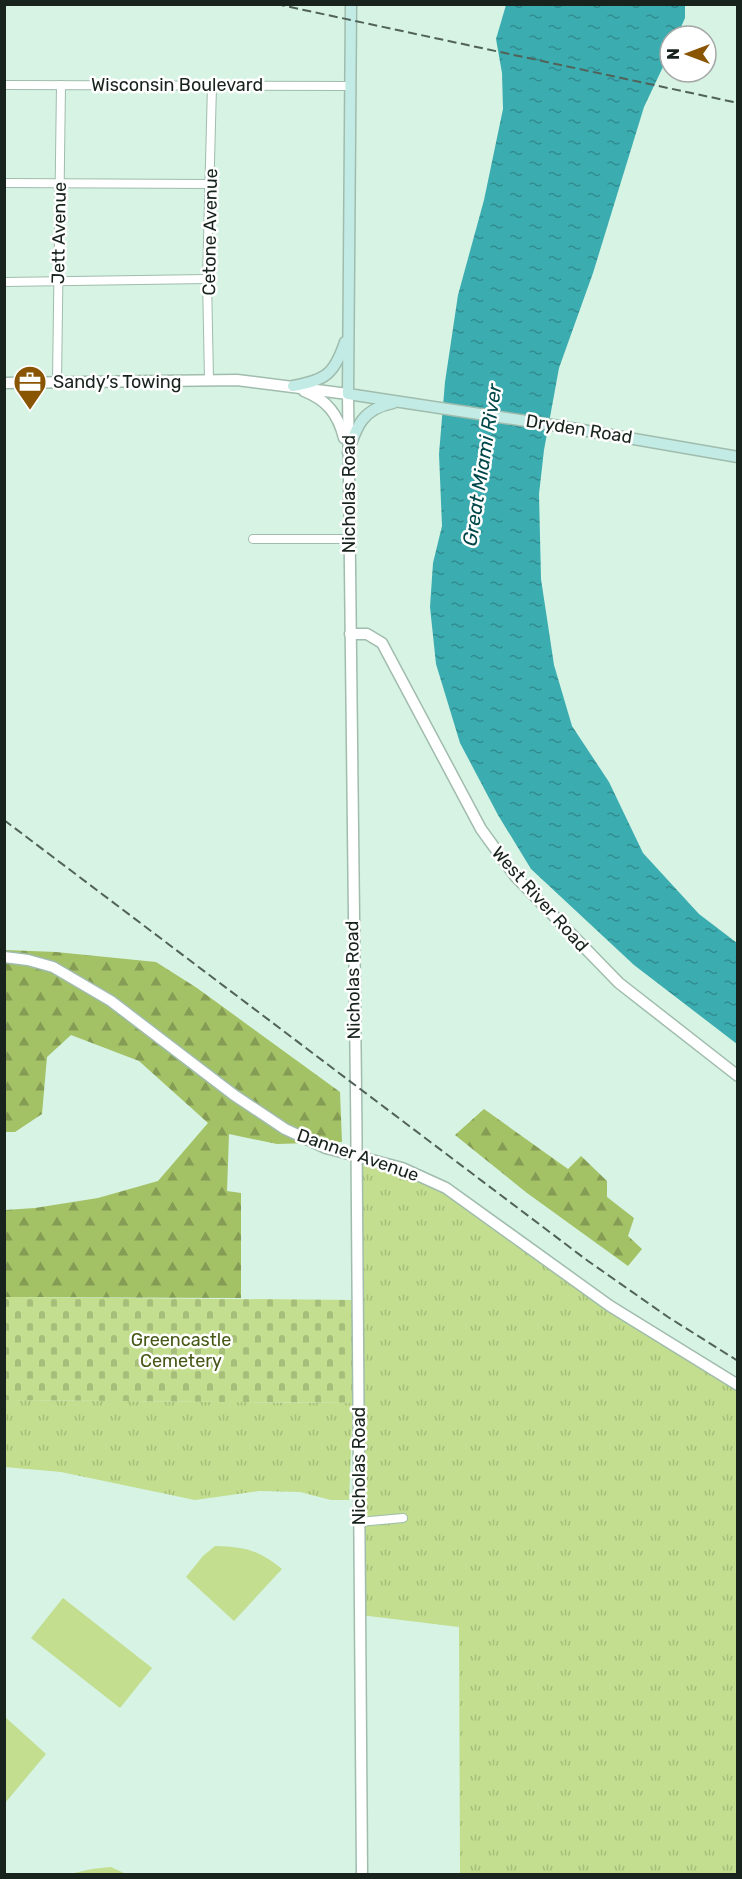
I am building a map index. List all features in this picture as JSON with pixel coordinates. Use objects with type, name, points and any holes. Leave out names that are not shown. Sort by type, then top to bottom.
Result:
[{"type":"main road","name":"Nicholas Road","points":[[348,394],[351,4]]},
{"type":"main road","points":[[293,386],[326,376],[340,356],[348,330]]},
{"type":"main road","name":"Dryden Road","points":[[348,394],[376,403],[400,401],[588,430],[738,457]]},
{"type":"main road","points":[[348,452],[362,421],[376,403]]},
{"type":"street","name":"Wisconsin Boulevard","points":[[4,85],[349,86]]},
{"type":"street","name":"Jett Avenue","points":[[57,382],[61,85]]},
{"type":"street","name":"Cetone Avenue","points":[[209,380],[207,279],[212,85]]},
{"type":"street","points":[[4,183],[211,184]]},
{"type":"street","points":[[4,282],[207,279]]},
{"type":"street","points":[[4,383],[249,380],[348,394]]},
{"type":"street","points":[[293,386],[310,393],[332,407],[343,430],[348,452]]},
{"type":"street","name":"Nicholas Road","points":[[348,394],[362,1875]]},
{"type":"street","points":[[253,540],[349,539]]},
{"type":"street","name":"West River Road","points":[[350,634],[367,634],[382,643],[482,828],[515,876],[619,983],[738,1076]]},
{"type":"street","name":"Danner Avenue","points":[[4,957],[36,962],[62,971],[134,1017],[264,1116],[304,1139],[357,1157],[402,1168],[446,1188],[610,1306],[738,1384]]},
{"type":"street","points":[[359,1522],[403,1518]]},
{"type":"green space","points":[[5,950],[56,952],[156,962],[197,988],[340,1092],[342,1142],[277,1144],[229,1134],[227,1191],[241,1193],[241,1298],[5,1297],[5,1210],[35,1208],[98,1198],[158,1181],[208,1123],[139,1061],[71,1035],[47,1057],[42,1114],[15,1132],[5,1132]]},
{"type":"green space","points":[[484,1109],[568,1169],[581,1156],[607,1181],[607,1197],[634,1218],[628,1236],[642,1249],[628,1266],[527,1193],[455,1135]]},
{"type":"green space","points":[[357,1157],[419,1175],[570,1279],[737,1385],[737,1874],[460,1874],[459,1627],[360,1615]]},
{"type":"green space","name":"Greencastle Cemetery","points":[[5,1297],[358,1300],[358,1403],[5,1400]]},
{"type":"green space","points":[[5,1400],[353,1403],[349,1500],[331,1500],[300,1492],[259,1491],[195,1500],[61,1472],[5,1467]]},
{"type":"green space","points":[[215,1546],[251,1551],[282,1569],[234,1621],[186,1577],[203,1556]]},
{"type":"green space","points":[[63,1598],[152,1668],[120,1708],[31,1638]]},
{"type":"green space","points":[[4,1716],[46,1754],[5,1803],[4,1803]]},
{"type":"green space","points":[[111,1867],[126,1874],[70,1874],[92,1869]]},
{"type":"water","name":"Great Miami River","points":[[506,5],[685,5],[685,18],[682,24],[658,24],[658,77],[644,107],[593,273],[559,368],[544,450],[539,494],[541,579],[554,665],[572,726],[609,782],[643,853],[699,914],[737,943],[737,1044],[634,965],[531,869],[498,815],[460,743],[436,664],[430,607],[433,563],[442,526],[439,454],[445,382],[458,295],[484,200],[503,109],[502,73],[496,39]]},
{"type":"railway","points":[[276,4],[738,103]]},
{"type":"railway","points":[[4,820],[588,1261],[668,1317],[738,1361]]},
{"type":"place","name":"Sandy’s Towing","points":[[30,411]]}]
